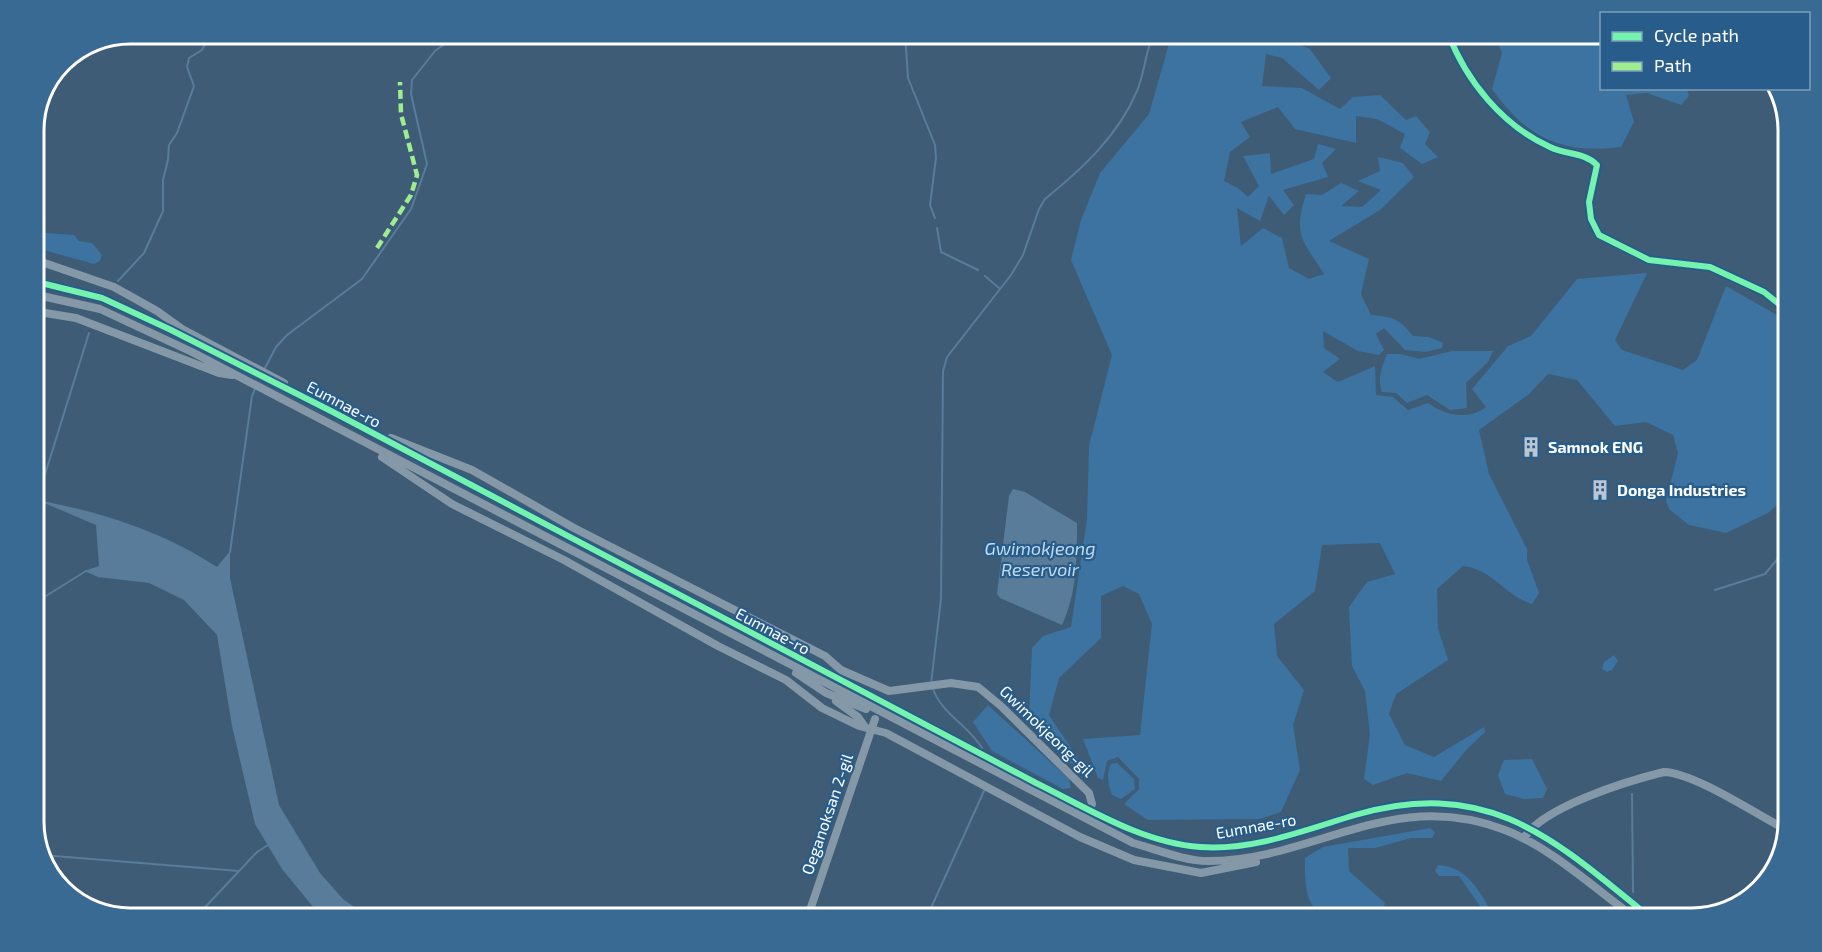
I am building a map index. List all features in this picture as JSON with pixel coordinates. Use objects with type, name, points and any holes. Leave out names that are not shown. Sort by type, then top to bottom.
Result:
[{"type":"street","points":[[1453,43],[1471,81],[1507,118],[1534,140],[1555,150],[1589,158],[1597,165],[1589,202],[1591,219],[1599,235],[1649,260],[1710,267],[1764,292],[1778,303]]},
{"type":"street","points":[[44,263],[114,287],[157,311],[182,329],[263,369],[319,405]]},
{"type":"street","name":"Eumnae-ro","points":[[44,283],[76,290],[123,308],[319,405],[1087,814],[1133,843],[1205,861],[1253,857],[1388,820],[1439,814],[1474,820],[1524,838],[1621,908]]},
{"type":"street","name":"Eumnae-ro","points":[[44,296],[100,309],[237,376],[790,665],[873,722],[1087,814],[1179,844],[1218,848],[1283,837],[1375,810],[1410,804],[1433,803],[1482,810],[1531,827],[1573,855],[1638,908]]},
{"type":"street","points":[[44,313],[76,318],[219,373],[237,376]]},
{"type":"street","name":"Gwimokjeong-gil","points":[[319,405],[351,417],[399,442],[472,470],[573,528],[825,656],[841,670],[888,694],[951,683],[978,687],[1089,793],[1092,800],[1087,814]]},
{"type":"street","points":[[348,434],[354,443],[452,504],[555,555],[718,646],[786,680],[822,708],[873,722]]},
{"type":"street","points":[[790,665],[798,675],[858,717],[873,722]]},
{"type":"street","points":[[826,693],[858,707],[886,733],[1080,837],[1134,860],[1201,873],[1256,862],[1299,844]]},
{"type":"street","name":"Oeganoksan 2-gil","points":[[811,908],[873,722]]},
{"type":"street","points":[[1524,838],[1531,827],[1558,809],[1664,772],[1673,772],[1701,784],[1778,825]]},
{"type":"shaded area","points":[[1169,43],[1295,43],[1310,49],[1331,78],[1319,90],[1282,58],[1266,54],[1262,86],[1302,88],[1340,109],[1353,97],[1380,95],[1406,120],[1416,116],[1430,132],[1425,144],[1438,157],[1422,164],[1400,148],[1405,134],[1377,119],[1356,116],[1356,143],[1295,129],[1278,107],[1241,122],[1250,137],[1230,152],[1224,181],[1238,188],[1248,197],[1259,186],[1243,156],[1270,153],[1271,174],[1314,159],[1318,144],[1336,149],[1322,163],[1328,177],[1283,190],[1294,205],[1284,215],[1269,196],[1260,221],[1237,208],[1241,246],[1263,228],[1282,238],[1289,268],[1309,279],[1324,274],[1302,237],[1300,219],[1306,194],[1322,195],[1341,183],[1359,191],[1341,206],[1362,207],[1381,190],[1358,181],[1380,171],[1378,157],[1403,163],[1414,177],[1380,210],[1329,241],[1369,259],[1361,294],[1371,315],[1395,320],[1404,325],[1413,336],[1429,337],[1443,343],[1442,348],[1426,352],[1405,350],[1384,328],[1376,334],[1384,350],[1379,355],[1358,351],[1323,331],[1324,348],[1340,359],[1323,372],[1338,382],[1375,366],[1376,395],[1393,397],[1408,410],[1428,403],[1442,411],[1464,415],[1486,407],[1472,389],[1508,346],[1531,336],[1577,279],[1647,273],[1615,340],[1622,350],[1683,370],[1697,360],[1726,286],[1778,316],[1778,504],[1768,513],[1726,533],[1689,525],[1669,509],[1666,501],[1678,453],[1673,435],[1646,422],[1615,426],[1577,380],[1548,374],[1529,394],[1479,430],[1489,474],[1527,549],[1527,560],[1539,593],[1532,604],[1513,595],[1482,572],[1463,566],[1437,589],[1438,628],[1448,660],[1396,694],[1389,714],[1405,745],[1434,757],[1484,727],[1485,732],[1467,749],[1441,781],[1407,773],[1373,785],[1364,779],[1370,734],[1365,691],[1352,666],[1349,607],[1367,582],[1395,574],[1380,543],[1322,545],[1315,591],[1274,624],[1277,656],[1304,690],[1293,725],[1300,770],[1281,812],[1260,819],[1148,820],[1124,804],[1139,789],[1139,779],[1118,757],[1107,761],[1103,780],[1098,778],[1083,739],[1140,735],[1152,624],[1139,594],[1123,586],[1101,596],[1101,638],[1059,678],[1049,715],[1087,772],[1069,762],[1029,716],[1032,648],[1043,636],[1071,627],[1087,519],[1089,446],[1112,355],[1071,260],[1081,220],[1100,173],[1149,114]]},
{"type":"shaded area","points":[[1498,43],[1600,43],[1600,90],[1687,90],[1689,96],[1681,105],[1647,93],[1626,95],[1634,122],[1621,147],[1600,149],[1563,145],[1532,131],[1505,106],[1492,89],[1502,53]]},
{"type":"shaded area","points":[[44,233],[74,235],[79,241],[92,243],[102,255],[100,261],[94,264],[44,250]]},
{"type":"shaded area","points":[[1452,351],[1493,351],[1488,362],[1466,383],[1467,408],[1450,410],[1427,395],[1407,403],[1396,393],[1382,392],[1380,378],[1387,354],[1401,354],[1419,359]]},
{"type":"shaded area","points":[[1614,655],[1618,661],[1612,670],[1607,672],[1602,669],[1604,662]]},
{"type":"shaded area","points":[[988,705],[1069,779],[1071,788],[1063,789],[992,751],[973,722]]},
{"type":"shaded area","points":[[1532,759],[1547,789],[1543,798],[1524,799],[1505,794],[1498,775],[1504,760]]},
{"type":"shaded area","points":[[1117,763],[1134,779],[1135,789],[1121,799],[1112,795],[1108,780],[1111,764]]},
{"type":"shaded area","points":[[1430,828],[1435,832],[1432,838],[1411,838],[1375,848],[1348,848],[1349,871],[1385,903],[1383,908],[1315,908],[1313,906],[1305,880],[1305,858],[1323,847]]},
{"type":"shaded area","points":[[1438,865],[1449,867],[1466,876],[1489,908],[1481,908],[1459,876],[1439,876],[1435,871]]},
{"type":"water","name":"Gwimokjeong Reservoir","points":[[1013,489],[1025,492],[1077,523],[1073,588],[1062,625],[1000,598],[997,594],[1009,496]]},
{"type":"water","points":[[44,501],[84,510],[130,524],[175,543],[217,567],[230,551],[230,578],[279,805],[320,873],[343,899],[356,908],[314,908],[282,869],[255,824],[232,726],[217,635],[184,600],[149,583],[98,577],[84,571],[99,566],[96,525]]},
{"type":"waterway","points":[[118,281],[144,253],[163,211],[163,180],[169,145],[177,133],[194,86],[187,67],[189,58],[202,50],[205,43]]},
{"type":"waterway","points":[[264,370],[276,347],[287,335],[362,279],[411,209],[427,164],[411,94],[412,80],[435,51],[446,43]]},
{"type":"waterway","points":[[906,43],[908,78],[935,145],[936,158],[930,205],[935,218]]},
{"type":"waterway","points":[[931,684],[941,599],[943,371],[947,357],[1011,275],[1023,255],[1039,209],[1045,199],[1098,151],[1120,123],[1137,91],[1150,43]]},
{"type":"waterway","points":[[937,228],[941,252],[978,270]]},
{"type":"waterway","points":[[985,276],[999,288]]},
{"type":"waterway","points":[[44,478],[89,333]]},
{"type":"waterway","points":[[230,552],[252,396],[255,389]]},
{"type":"waterway","points":[[1715,590],[1765,574],[1778,558]]},
{"type":"waterway","points":[[44,597],[86,571]]},
{"type":"waterway","points":[[933,689],[943,706],[982,748]]},
{"type":"waterway","points":[[931,908],[984,791]]},
{"type":"waterway","points":[[1632,794],[1633,892]]},
{"type":"waterway","points":[[204,908],[257,852],[268,845]]},
{"type":"waterway","points":[[50,856],[239,871]]},
{"type":"marked path","points":[[377,248],[411,195],[417,175],[401,114],[400,82]]},
{"type":"cycle path","points":[[1452,43],[1476,85],[1488,100],[1517,127],[1556,150],[1581,156],[1597,165],[1589,202],[1591,219],[1599,235],[1649,260],[1710,267],[1764,292],[1778,303]]},
{"type":"cycle path","points":[[44,284],[102,298],[169,329],[331,411],[1036,783],[1136,832],[1178,844],[1200,847],[1240,846],[1298,833],[1355,815],[1403,805],[1445,804],[1483,810],[1518,823],[1551,841],[1584,864],[1638,908]]},
{"type":"place","name":"Samnok ENG","points":[[1531,447]]},
{"type":"place","name":"Donga Industries","points":[[1600,490]]}]
